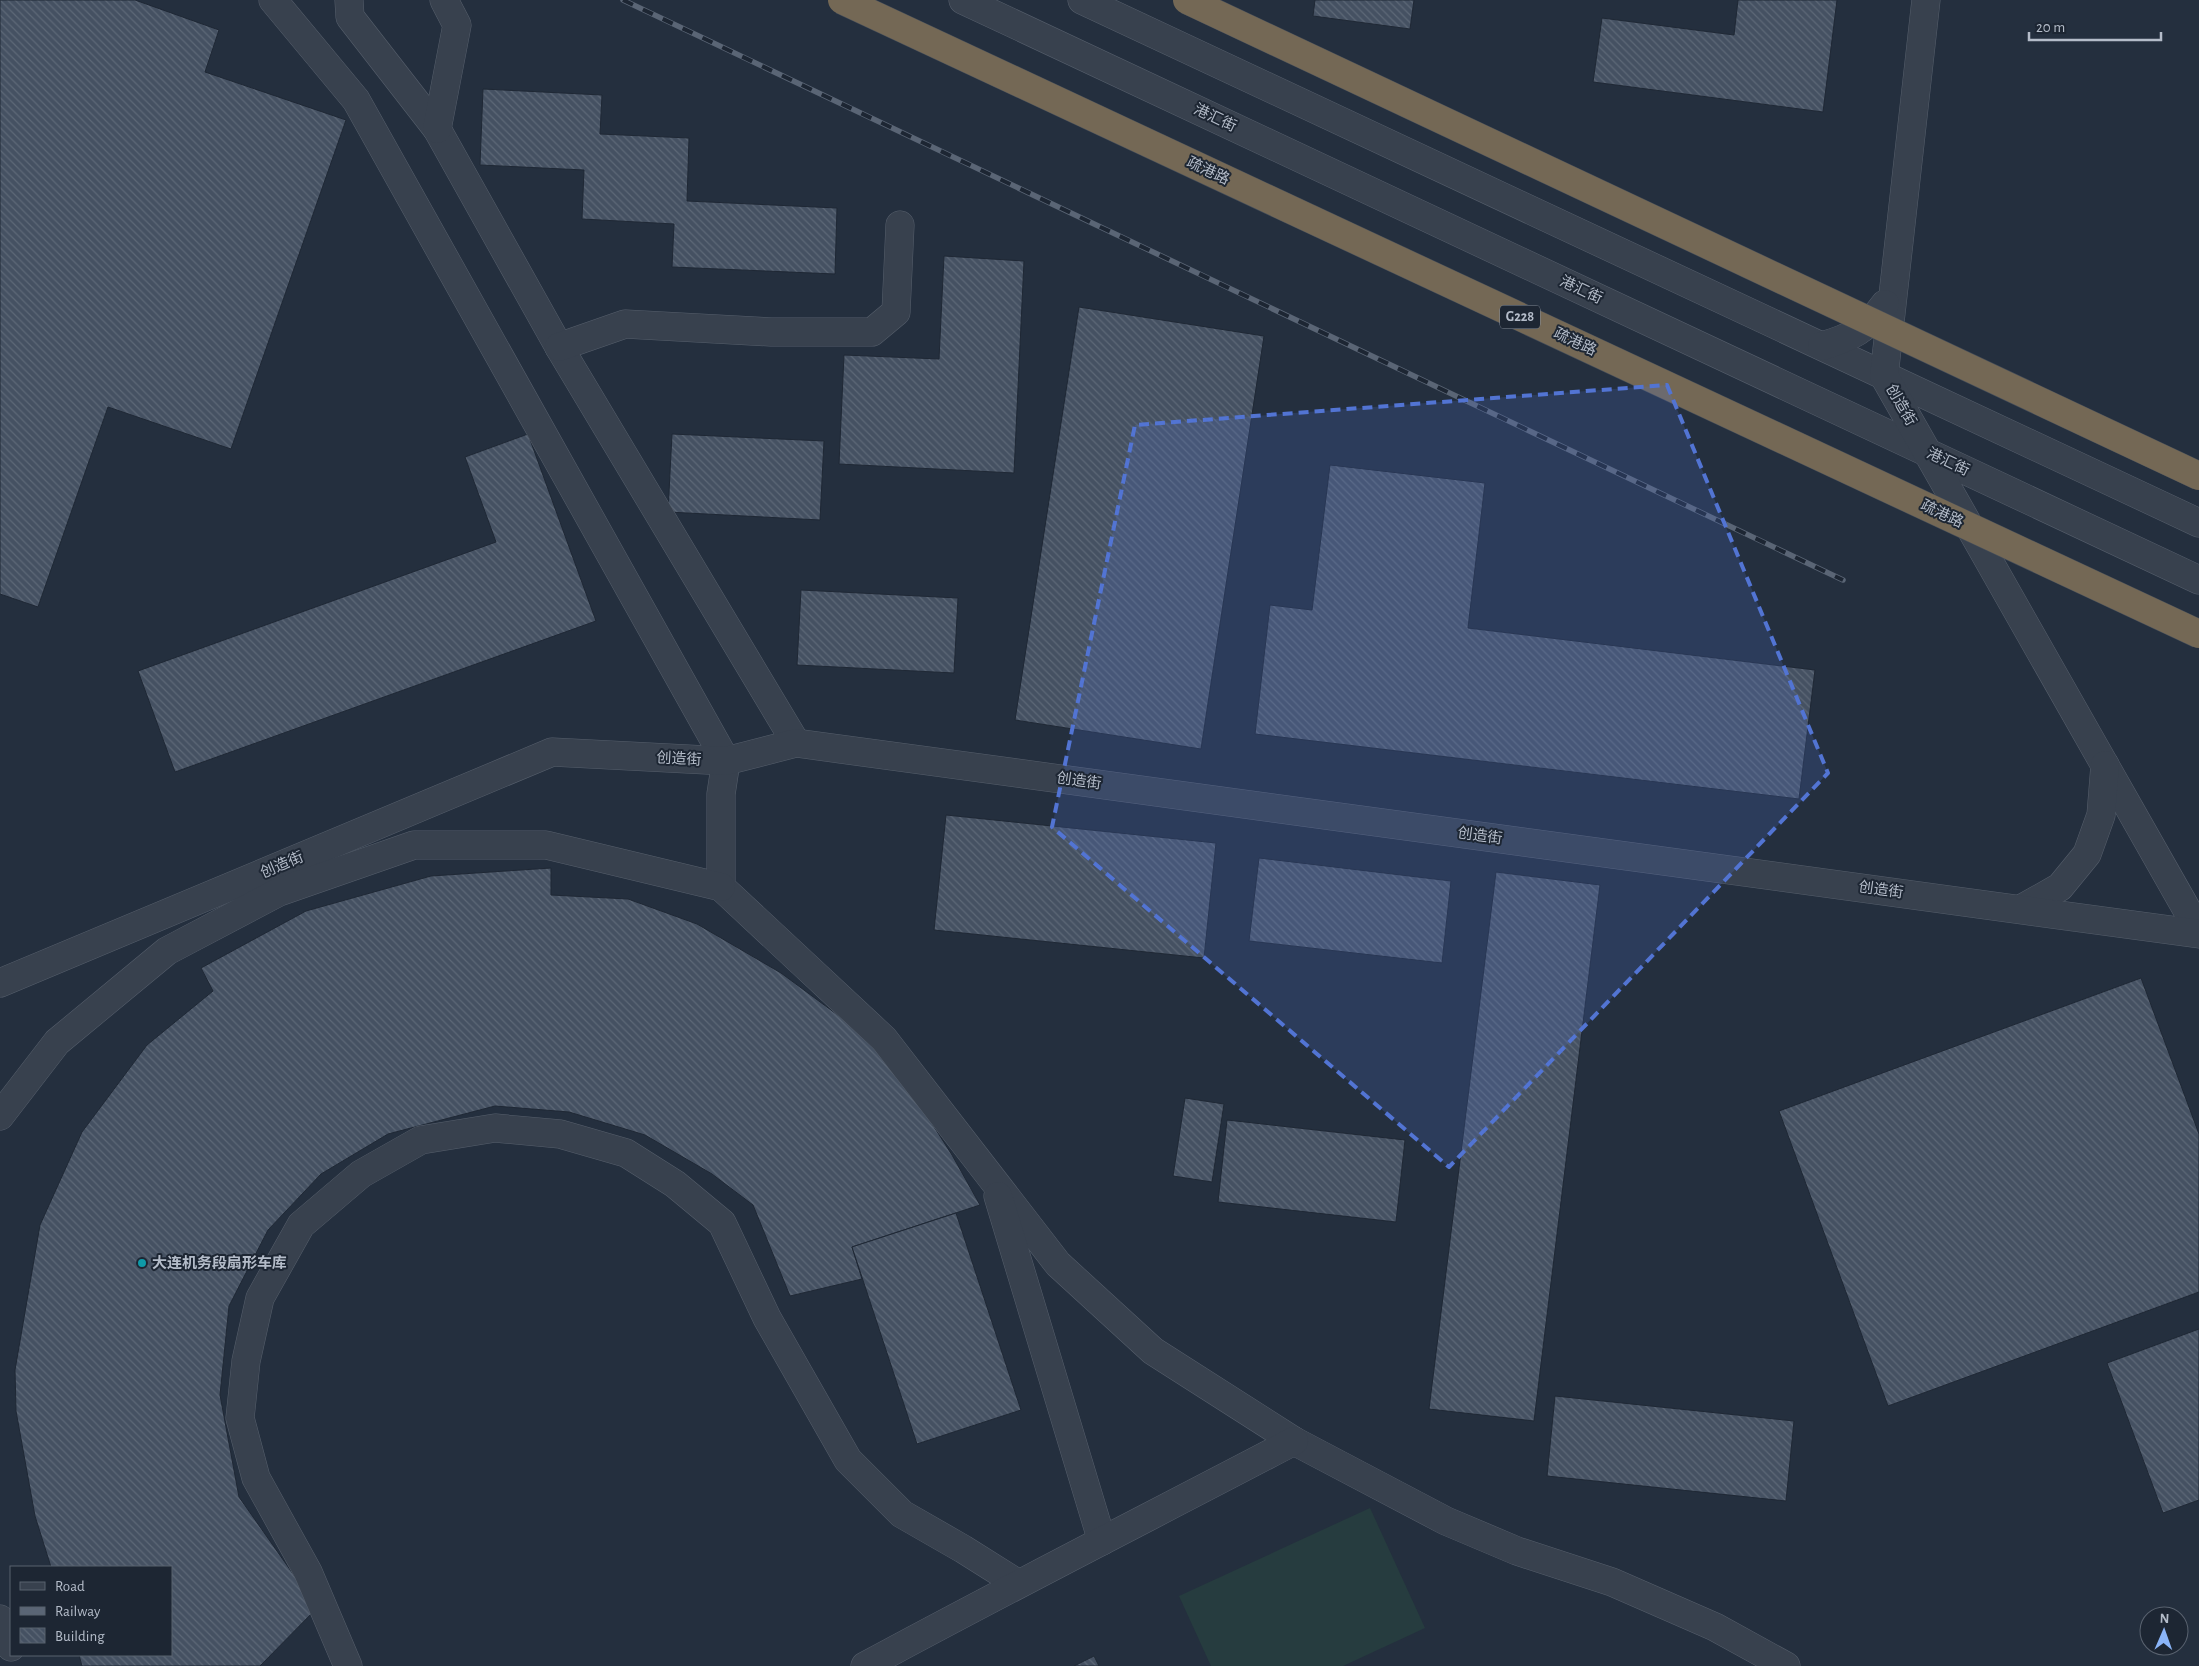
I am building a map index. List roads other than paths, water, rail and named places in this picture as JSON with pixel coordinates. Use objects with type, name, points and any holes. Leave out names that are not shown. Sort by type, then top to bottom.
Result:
[{"type":"highway","name":"疏港路","points":[[842,0],[2199,634]]},
{"type":"highway","points":[[1187,0],[2199,476]]},
{"type":"street","points":[[273,0],[356,100],[726,761],[721,794],[721,887]]},
{"type":"street","points":[[349,0],[350,16],[437,129],[559,347],[796,743]]},
{"type":"street","points":[[437,129],[457,25],[444,0]]},
{"type":"street","name":"港汇街","points":[[963,0],[2199,580]]},
{"type":"street","points":[[1082,0],[2199,523]]},
{"type":"street","points":[[1884,376],[1926,0]]},
{"type":"street","points":[[559,347],[625,324],[771,332],[872,332],[896,312],[900,225]]},
{"type":"street","points":[[1822,346],[1851,337],[1876,316],[1894,290]]},
{"type":"street","name":"创造街","points":[[1884,376],[2199,932]]},
{"type":"street","name":"创造街","points":[[0,983],[552,752],[726,761],[796,743],[2199,932]]},
{"type":"street","points":[[2021,909],[2060,887],[2087,854],[2101,815],[2105,765]]},
{"type":"street","points":[[0,1116],[56,1042],[167,951],[279,892],[414,845],[546,845],[721,887],[884,1039],[1058,1264],[1153,1351],[1294,1440],[1446,1521],[1517,1551],[1612,1582],[1715,1627],[1786,1666]]},
{"type":"street","points":[[348,1666],[308,1572],[256,1478],[240,1418],[246,1361],[260,1298],[301,1225],[361,1174],[421,1140],[495,1128],[560,1134],[626,1154],[675,1184],[722,1223],[767,1318],[848,1460],[902,1514],[1017,1583]]},
{"type":"street","points":[[993,1180],[1102,1542]]},
{"type":"street","points":[[865,1666],[1017,1583],[1102,1542],[1294,1440]]},
{"type":"street","points":[[0,1619],[10,1644]]},
{"type":"railway","points":[[623,0],[1843,580]]},
{"type":"place","name":"大连机务段扇形车库","points":[[142,1263]]}]
